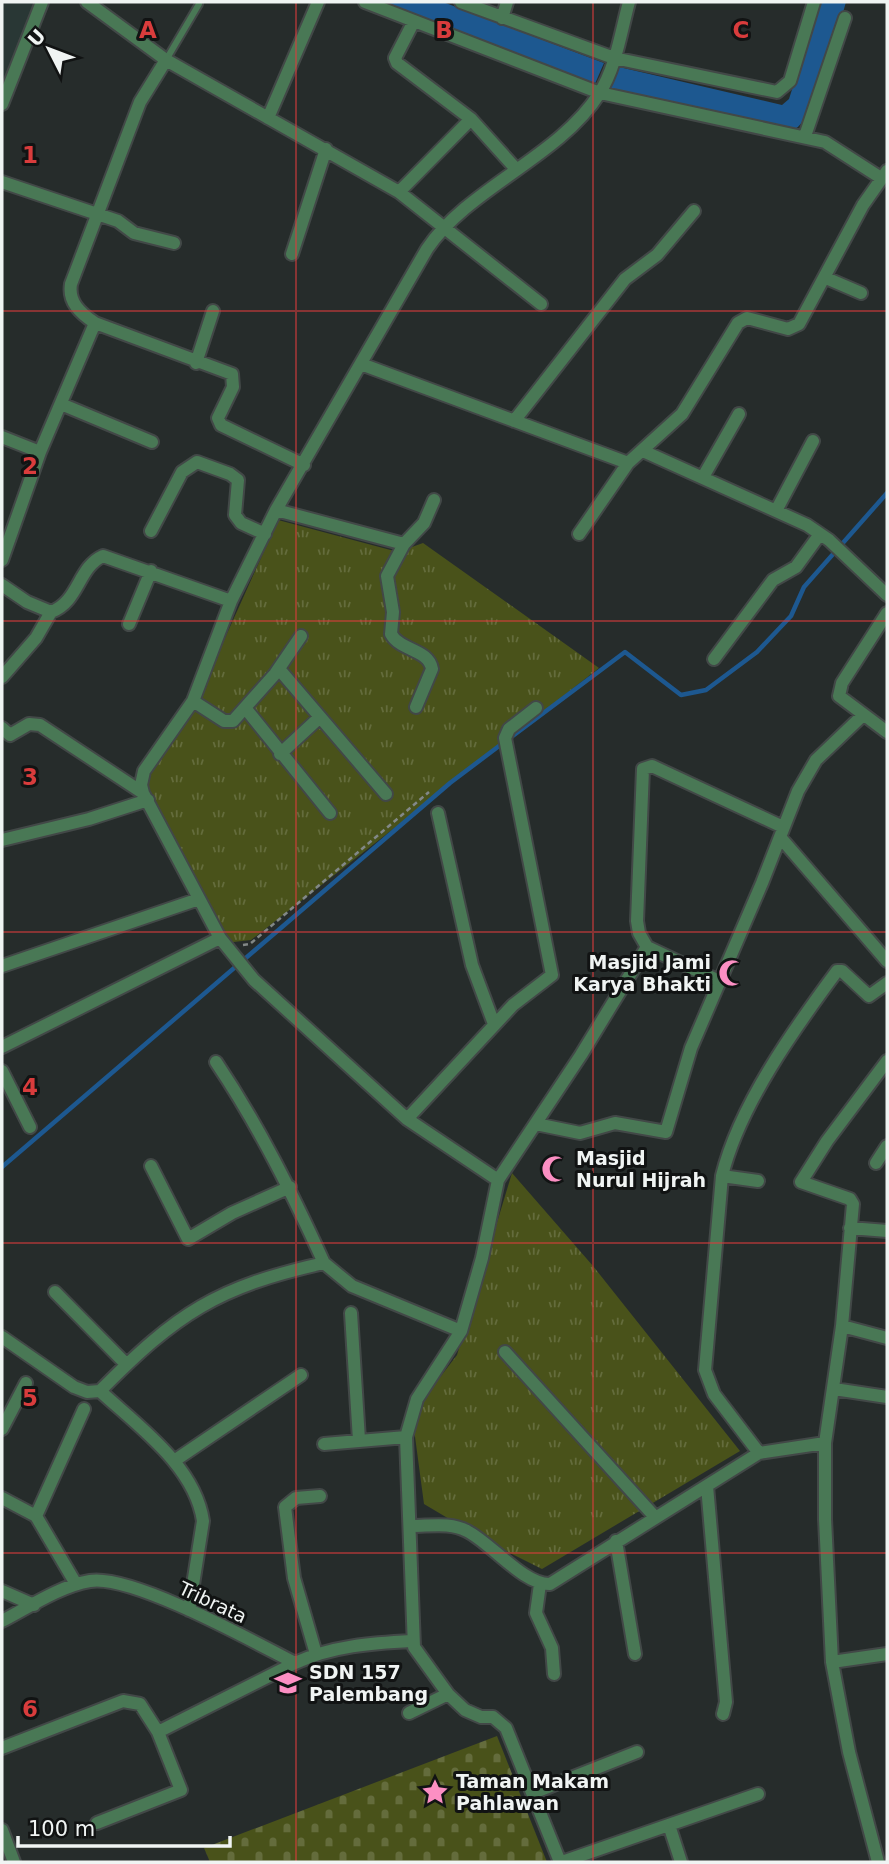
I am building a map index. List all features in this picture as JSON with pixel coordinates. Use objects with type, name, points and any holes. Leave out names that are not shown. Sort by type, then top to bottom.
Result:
[{"type":"street","points":[[2,104],[42,2]]},
{"type":"street","points":[[87,2],[166,60],[399,192],[541,304]]},
{"type":"street","points":[[268,118],[318,2]]},
{"type":"street","points":[[365,2],[602,89],[775,133],[805,136],[834,146],[885,175],[852,224],[826,278],[795,328],[788,329],[752,318],[743,320],[709,366],[682,414],[628,463],[579,534]]},
{"type":"street","points":[[461,2],[613,60],[777,92],[790,81],[814,2]]},
{"type":"street","points":[[502,18],[507,2]]},
{"type":"street","points":[[498,1180],[407,1119],[245,970],[226,947],[199,899],[141,785],[144,771],[193,701],[231,601],[276,510],[427,249],[446,228],[570,128],[602,89],[629,2]]},
{"type":"street","points":[[805,136],[845,18]]},
{"type":"street","points":[[414,21],[396,58],[397,63],[471,119],[516,169]]},
{"type":"street","points":[[166,60],[140,102],[70,293],[79,311],[94,323],[196,363],[228,372],[234,379],[218,418],[222,425],[304,465]]},
{"type":"street","points":[[399,192],[471,119]]},
{"type":"street","points":[[292,254],[326,149]]},
{"type":"street","points":[[2,182],[118,221],[134,233],[174,243]]},
{"type":"street","points":[[514,421],[625,279],[649,264],[694,211]]},
{"type":"street","points":[[826,278],[861,293]]},
{"type":"street","points":[[196,363],[213,311]]},
{"type":"street","points":[[2,560],[40,452],[94,323]]},
{"type":"street","points":[[361,364],[628,463]]},
{"type":"street","points":[[61,404],[152,442]]},
{"type":"street","points":[[703,477],[739,414]]},
{"type":"street","points":[[2,437],[40,452]]},
{"type":"street","points":[[777,509],[813,441]]},
{"type":"street","points":[[643,451],[777,509],[824,537],[887,595]]},
{"type":"street","points":[[151,531],[182,472],[197,462],[230,474],[238,480],[235,515],[251,529],[265,534]]},
{"type":"street","points":[[416,707],[432,669],[428,658],[397,642],[391,634],[393,612],[387,576],[404,544],[424,523],[434,500]]},
{"type":"street","points":[[276,510],[404,544]]},
{"type":"street","points":[[714,659],[773,580],[796,567],[824,537]]},
{"type":"street","points":[[2,677],[36,638],[51,612],[68,602],[94,559],[103,556],[231,601]]},
{"type":"street","points":[[129,624],[151,571]]},
{"type":"street","points":[[2,584],[27,602],[51,612]]},
{"type":"street","points":[[887,612],[839,691],[842,701],[887,733]]},
{"type":"street","points":[[193,701],[228,722],[246,709],[279,669],[301,636]]},
{"type":"street","points":[[279,669],[386,794]]},
{"type":"street","points":[[407,1119],[494,1024],[524,995],[552,975],[507,742],[509,729],[536,708]]},
{"type":"street","points":[[246,709],[330,814]]},
{"type":"street","points":[[536,1124],[580,1133],[615,1122],[666,1132],[691,1048],[810,769],[862,716]]},
{"type":"street","points":[[280,754],[320,717]]},
{"type":"street","points":[[4,736],[29,724],[40,724],[145,797]]},
{"type":"street","points":[[719,981],[647,947],[639,933],[641,783],[646,766],[652,766],[781,832],[887,961]]},
{"type":"street","points":[[2,840],[89,819],[145,797]]},
{"type":"street","points":[[438,813],[472,965],[494,1024]]},
{"type":"street","points":[[2,966],[199,899]]},
{"type":"street","points":[[2,1047],[226,947]]},
{"type":"street","points":[[647,947],[498,1180],[482,1258],[461,1331],[416,1399],[407,1437],[412,1526],[412,1641],[417,1655],[448,1694],[465,1710],[481,1717],[493,1717],[506,1727],[561,1862],[758,1794]]},
{"type":"street","points":[[759,1453],[714,1394],[705,1370],[722,1176],[736,1130],[836,973],[842,971],[869,996],[887,983]]},
{"type":"street","points":[[878,1862],[849,1752],[832,1662],[825,1519],[825,1443],[842,1326],[853,1204],[850,1199],[801,1182],[827,1141],[887,1061]]},
{"type":"street","points":[[216,1062],[248,1109],[290,1187],[324,1263],[352,1286],[461,1331]]},
{"type":"street","points":[[2,1071],[30,1127]]},
{"type":"street","points":[[876,1163],[887,1146]]},
{"type":"street","points":[[151,1166],[188,1239],[232,1213],[290,1187]]},
{"type":"street","points":[[722,1176],[758,1181]]},
{"type":"street","points":[[850,1228],[887,1231]]},
{"type":"street","points":[[2,1337],[74,1387],[87,1392],[100,1391],[125,1363],[173,1322],[206,1301],[252,1281],[324,1263]]},
{"type":"street","points":[[55,1292],[125,1363]]},
{"type":"street","points":[[351,1313],[359,1440]]},
{"type":"street","points":[[842,1326],[887,1338]]},
{"type":"street","points":[[505,1352],[655,1517]]},
{"type":"street","points":[[174,1461],[301,1375]]},
{"type":"street","points":[[2,1429],[26,1383]]},
{"type":"street","points":[[834,1389],[887,1397]]},
{"type":"street","points":[[100,1391],[174,1461],[196,1497],[203,1521],[189,1610]]},
{"type":"street","points":[[36,1516],[84,1409]]},
{"type":"street","points":[[324,1444],[407,1437]]},
{"type":"street","points":[[412,1526],[444,1525],[466,1530],[540,1584],[556,1582],[616,1541],[759,1453],[825,1443]]},
{"type":"street","points":[[707,1486],[726,1702],[723,1714]]},
{"type":"street","points":[[316,1654],[294,1578],[285,1507],[296,1498],[320,1496]]},
{"type":"street","points":[[2,1498],[36,1516],[76,1584]]},
{"type":"street","points":[[616,1541],[635,1654]]},
{"type":"street","name":"Tribrata","points":[[2,1621],[76,1584],[92,1580],[118,1583],[189,1610],[295,1663]]},
{"type":"street","points":[[540,1584],[536,1612],[552,1648],[554,1674]]},
{"type":"street","points":[[2,1591],[34,1605]]},
{"type":"street","points":[[158,1732],[316,1654],[354,1646],[412,1641]]},
{"type":"street","points":[[832,1662],[887,1654]]},
{"type":"street","points":[[409,1713],[448,1694]]},
{"type":"street","points":[[2,1748],[131,1700],[139,1704],[158,1732],[181,1790],[97,1823]]},
{"type":"street","points":[[533,1793],[637,1752]]},
{"type":"street","points":[[669,1825],[681,1862]]},
{"type":"street","points":[[2,1830],[14,1862]]},
{"type":"lane","points":[[166,60],[199,4]]},
{"type":"path","points":[[226,947],[250,944],[429,792]]},
{"type":"shaded area","points":[[2,2],[36,2],[2,88]]},
{"type":"green space","points":[[278,520],[398,552],[423,543],[599,668],[251,940],[225,943],[142,780],[194,707]]},
{"type":"green space","points":[[512,1173],[593,1266],[740,1451],[542,1569],[488,1542],[424,1504],[412,1414],[457,1355]]},
{"type":"green space","name":"Taman Makam Pahlawan","points":[[497,1736],[547,1862],[210,1862],[204,1848]]},
{"type":"water","points":[[379,2],[443,2],[604,63],[594,86]]},
{"type":"water","points":[[820,2],[846,2],[821,90],[804,120],[793,131],[605,89],[615,66],[782,105],[789,99]]},
{"type":"waterway","points":[[510,738],[625,652],[681,695],[706,690],[757,652],[791,616],[804,587],[887,493]]},
{"type":"waterway","points":[[2,1167],[450,783],[503,743]]},
{"type":"place","name":"Masjid Jami Karya Bhakti","points":[[732,973]]},
{"type":"place","name":"Masjid Nurul Hijrah","points":[[555,1169]]},
{"type":"place","name":"SDN 157 Palembang","points":[[288,1683]]},
{"type":"place","name":"Taman Makam Pahlawan","points":[[435,1792]]}]
